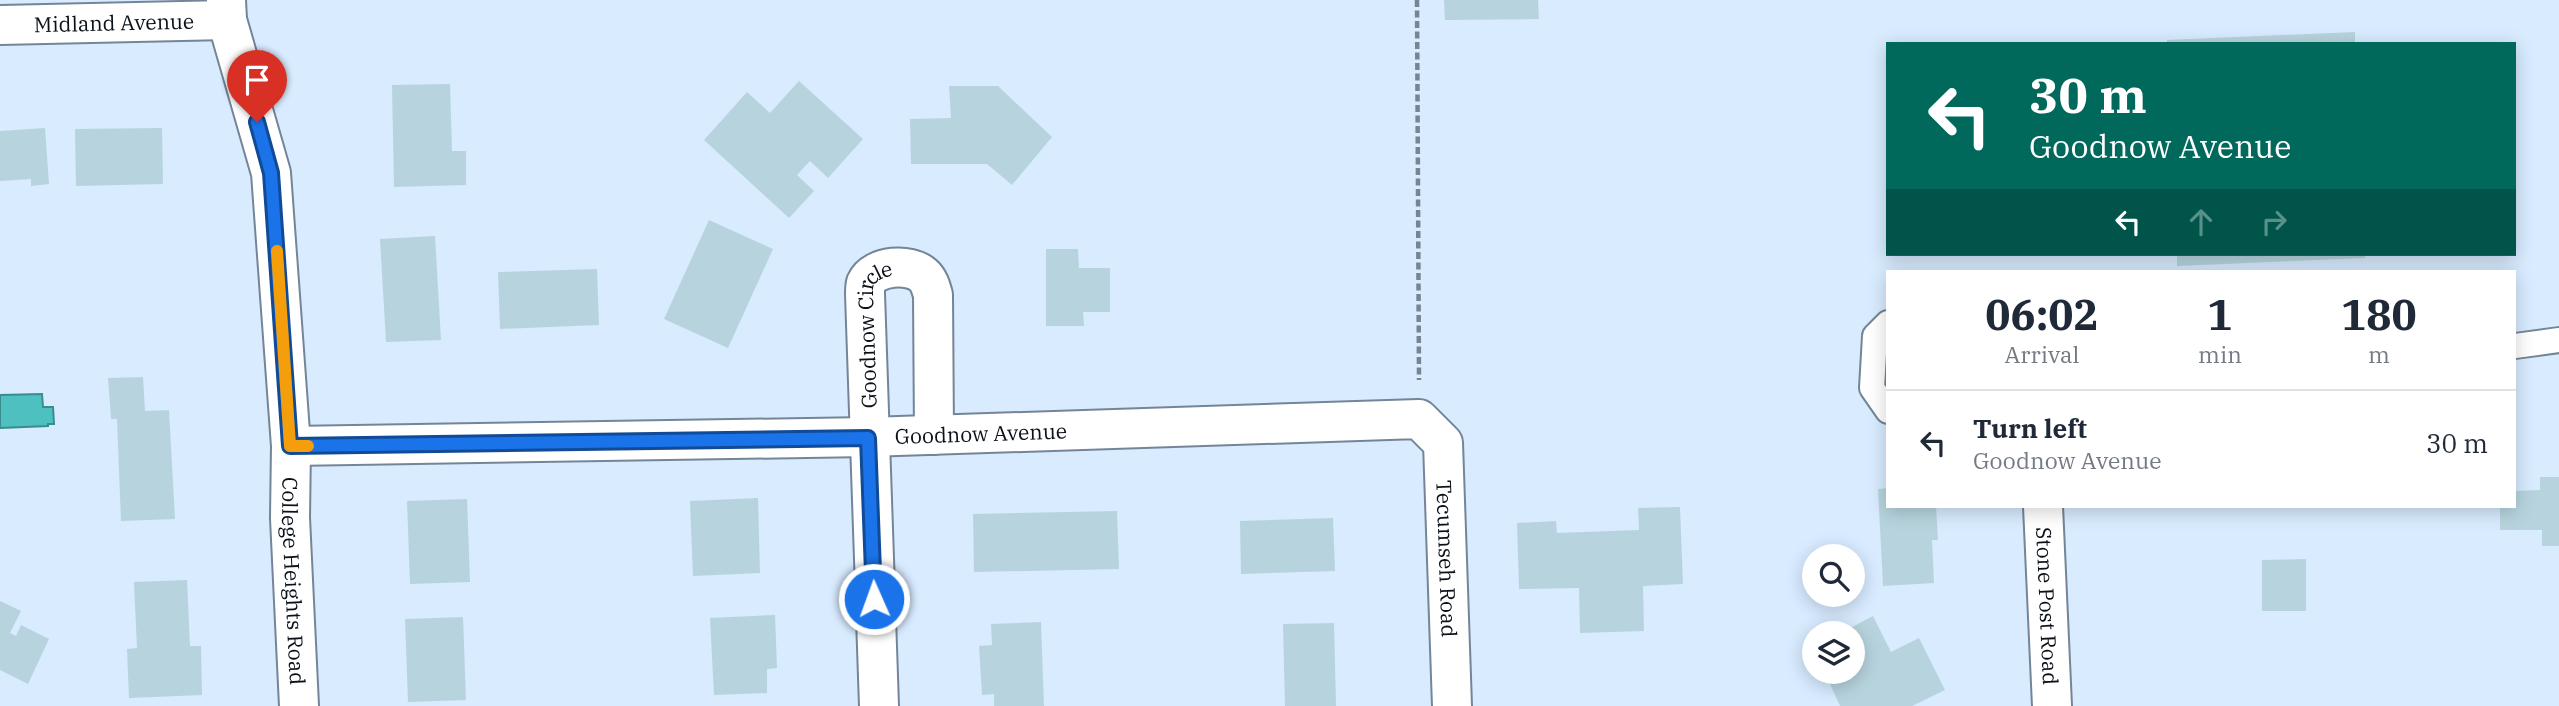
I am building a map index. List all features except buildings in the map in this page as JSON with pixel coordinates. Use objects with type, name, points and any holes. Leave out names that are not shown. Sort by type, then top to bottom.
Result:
[{"type":"street","name":"Midland Avenue","points":[[0,25],[226,10]]},
{"type":"street","name":"College Heights Road","points":[[226,10],[271,173],[290,446],[290,518],[299,706]]},
{"type":"street","name":"Goodnow Circle","points":[[868,438],[867,282],[875,273],[898,267],[911,268],[922,274],[933,295],[934,435]]},
{"type":"street","name":"Goodnow Avenue","points":[[290,446],[868,438],[1419,419]]},
{"type":"street","name":"Tecumseh Road","points":[[1419,419],[1443,443],[1452,706]]},
{"type":"street","points":[[868,438],[879,706]]},
{"type":"street","name":"Stone Post Road","points":[[2043,508],[2052,706]]},
{"type":"lane","points":[[1886,325],[1875,337],[1872,388],[1886,408]]},
{"type":"lane","points":[[2516,346],[2559,340]]},
{"type":"path","points":[[1417,0],[1419,419]]},
{"type":"shaded area","points":[[42,394],[43,407],[53,407],[54,424],[0,428],[0,395]]},
{"type":"slow traffic","points":[[277,251],[290,446],[308,446]]},
{"type":"route","points":[[257,122],[271,173],[290,446],[868,438],[874,599]]}]
